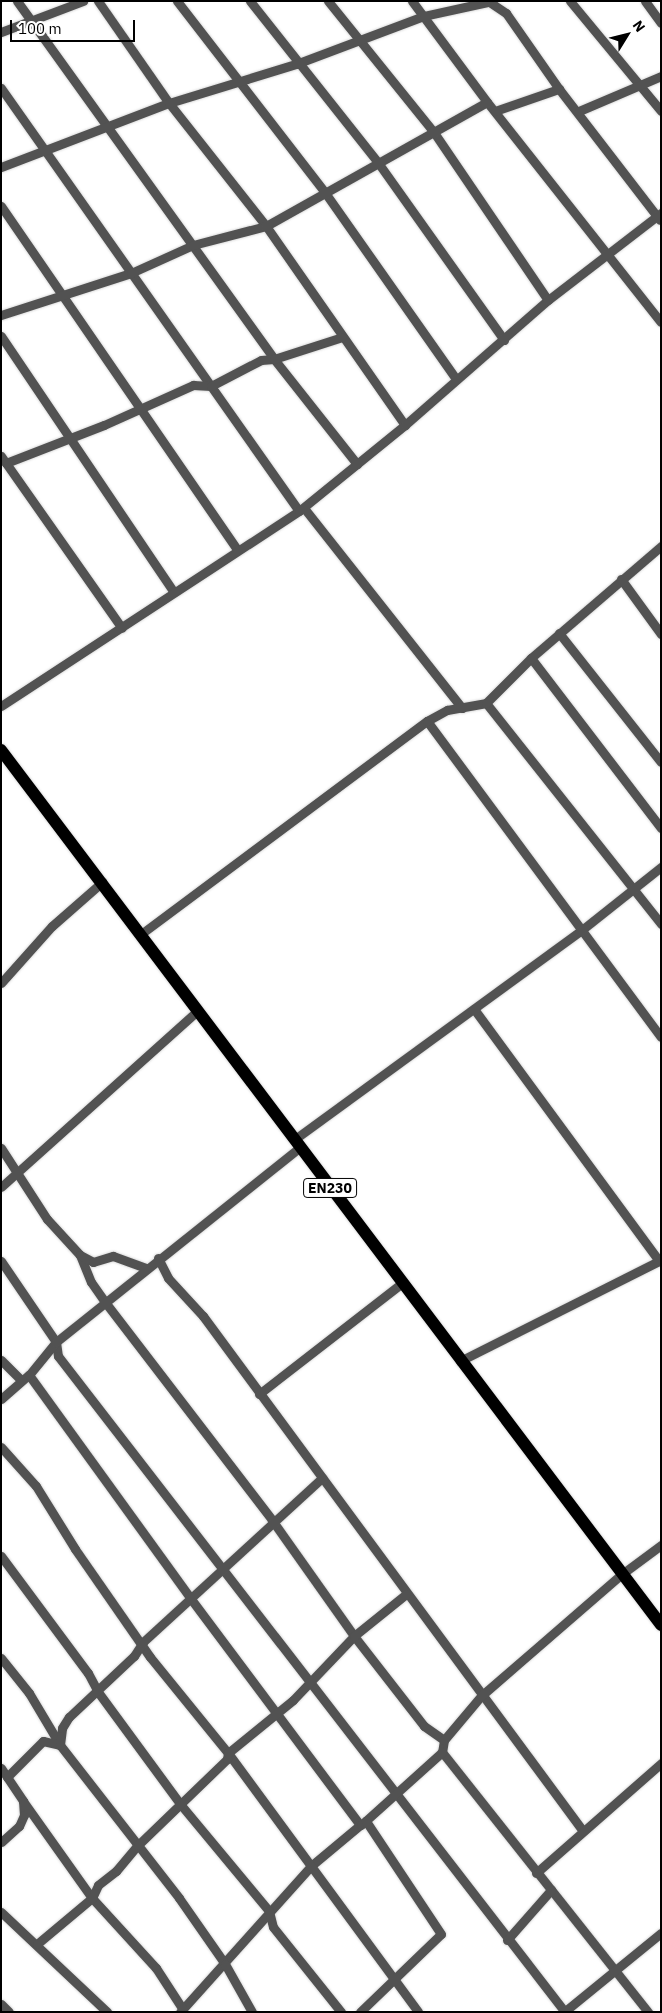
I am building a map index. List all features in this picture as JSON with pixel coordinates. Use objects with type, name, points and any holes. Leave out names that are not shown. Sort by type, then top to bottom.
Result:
[{"type":"main road","name":"EN230","points":[[1,750],[141,934],[401,1284],[661,1625]]},
{"type":"street","points":[[17,1],[274,359],[357,464]]},
{"type":"street","points":[[1,32],[82,1]]},
{"type":"street","points":[[98,1],[169,103],[266,226],[405,425]]},
{"type":"street","points":[[177,1],[238,83],[326,194],[456,379]]},
{"type":"street","points":[[250,1],[296,64],[379,164],[504,340]]},
{"type":"street","points":[[328,1],[433,131],[548,300]]},
{"type":"street","points":[[412,1],[487,102],[661,322]]},
{"type":"street","points":[[570,1],[661,111]]},
{"type":"street","points":[[645,1],[661,23]]},
{"type":"street","points":[[1,166],[44,148],[107,127],[169,103],[296,64],[357,39],[424,16],[490,2],[506,13],[559,89],[579,111],[659,216],[548,300],[405,425],[301,510],[173,591],[122,628],[1,706]]},
{"type":"street","points":[[579,111],[661,76]]},
{"type":"street","points":[[1,88],[211,386],[301,510],[462,708]]},
{"type":"street","points":[[495,111],[559,89]]},
{"type":"street","points":[[1,315],[64,297],[131,273],[193,245],[266,226],[379,164],[433,131],[449,126],[487,102]]},
{"type":"street","points":[[1,206],[237,550]]},
{"type":"street","points":[[1,336],[173,591]]},
{"type":"street","points":[[122,628],[4,460],[70,438],[142,409],[194,385],[211,386],[261,360],[274,359],[342,337]]},
{"type":"street","points":[[141,934],[427,721],[447,710],[486,703],[531,658],[621,578],[661,546]]},
{"type":"street","points":[[621,578],[661,634]]},
{"type":"street","points":[[559,633],[661,762]]},
{"type":"street","points":[[531,658],[661,828]]},
{"type":"street","points":[[486,703],[597,847],[607,852],[661,924]]},
{"type":"street","points":[[427,721],[583,929],[661,1037]]},
{"type":"street","points":[[1,1399],[20,1380],[29,1375],[56,1342],[297,1143],[583,929],[661,868]]},
{"type":"street","points":[[1,983],[52,926],[102,882]]},
{"type":"street","points":[[460,1361],[660,1260],[474,1009]]},
{"type":"street","points":[[1,1187],[197,1011]]},
{"type":"street","points":[[1,1148],[47,1219],[80,1255],[93,1262],[113,1256],[146,1268]]},
{"type":"street","points":[[80,1255],[91,1282],[105,1302],[272,1520],[354,1636],[424,1726],[444,1740]]},
{"type":"street","points":[[158,1258],[168,1278],[203,1316],[481,1696],[583,1831]]},
{"type":"street","points":[[1,1261],[56,1342],[58,1356],[225,1570],[507,1940],[565,2012],[614,1968],[661,1933]]},
{"type":"street","points":[[259,1394],[401,1284]]},
{"type":"street","points":[[1,1360],[20,1380]]},
{"type":"street","points":[[29,1375],[275,1713],[363,1823],[441,1934],[360,2012]]},
{"type":"street","points":[[1,1447],[36,1486],[75,1549],[143,1642],[150,1657],[228,1753],[418,2012]]},
{"type":"street","points":[[60,1744],[62,1728],[69,1717],[98,1692],[134,1656],[143,1642],[225,1570],[272,1520],[290,1508],[322,1478]]},
{"type":"street","points":[[1,1768],[92,1898],[156,1968],[181,2010],[225,1964],[269,1911],[311,1866],[397,1796],[442,1752],[444,1740],[481,1696],[622,1574],[661,1545]]},
{"type":"street","points":[[1,1556],[88,1673],[98,1692],[181,1805],[269,1911],[273,1927],[341,2012]]},
{"type":"street","points":[[37,1944],[92,1898],[98,1885],[116,1871],[138,1845],[227,1759],[228,1753],[293,1700],[308,1681],[354,1636],[406,1594]]},
{"type":"street","points":[[1,1658],[29,1693],[60,1744],[138,1845],[225,1964],[252,2012]]},
{"type":"street","points":[[7,1777],[42,1741],[60,1744]]},
{"type":"street","points":[[442,1752],[648,2012]]},
{"type":"street","points":[[536,1873],[661,1763]]},
{"type":"street","points":[[1,1842],[19,1826],[24,1815],[23,1801]]},
{"type":"street","points":[[507,1940],[551,1890]]},
{"type":"street","points":[[1,1912],[37,1944],[106,2012]]},
{"type":"street","points":[[1,2004],[9,2012]]}]
